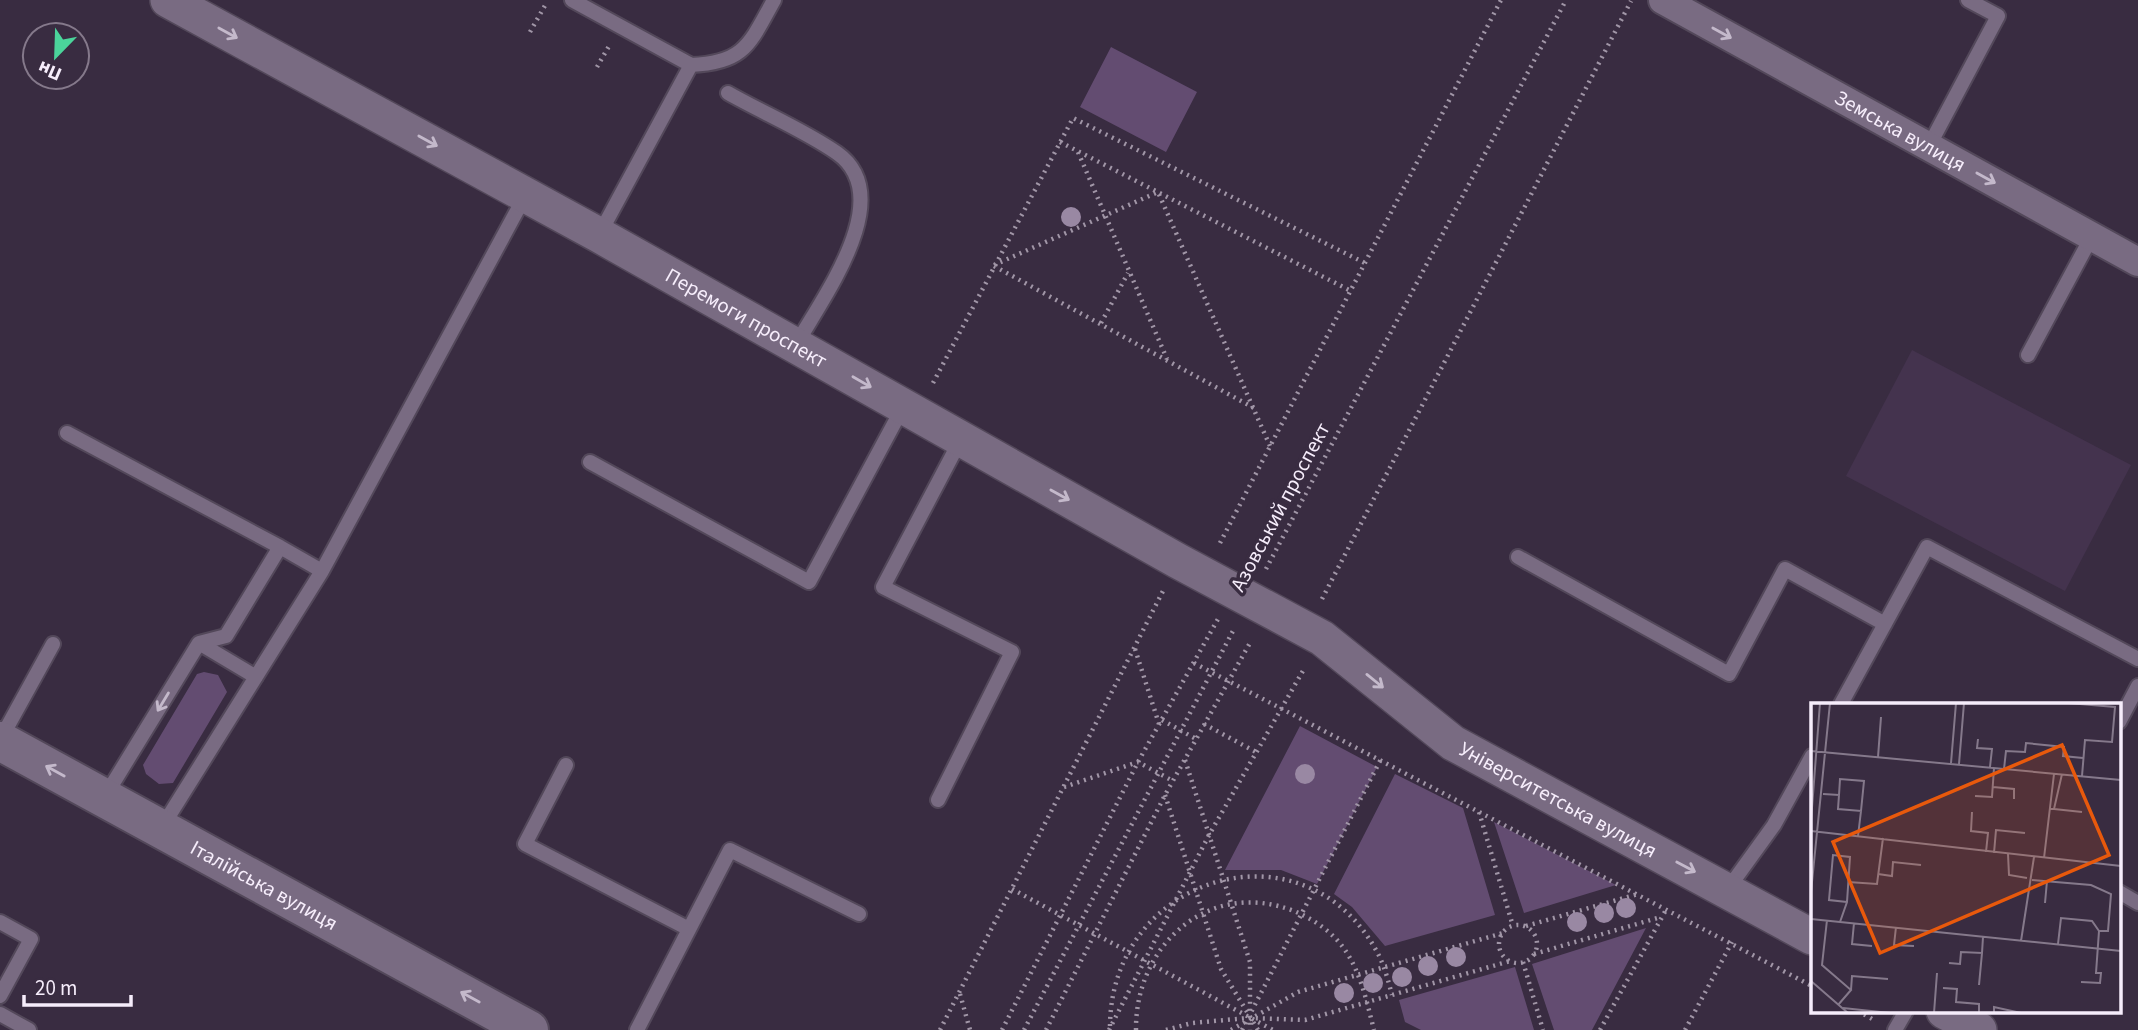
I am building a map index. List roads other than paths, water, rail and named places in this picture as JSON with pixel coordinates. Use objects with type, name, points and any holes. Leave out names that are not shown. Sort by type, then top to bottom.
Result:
[{"type":"main road","name":"Італійська вулиця","points":[[0,741],[529,1030]]},
{"type":"street","name":"Перемоги проспект","points":[[168,0],[599,235],[1178,561],[1322,638]]},
{"type":"street","name":"Земська вулиця","points":[[1662,0],[2138,262]]},
{"type":"street","name":"Університетська вулиця","points":[[1322,638],[1453,743],[1811,936]]},
{"type":"street","points":[[1946,1012],[1979,1030]]},
{"type":"lane","points":[[578,2],[691,65],[715,64],[731,58],[748,46],[774,0]]},
{"type":"lane","points":[[1928,146],[1998,16],[1968,0]]},
{"type":"lane","points":[[599,235],[691,65]]},
{"type":"lane","points":[[728,93],[839,154],[858,178],[862,204],[859,227],[796,345]]},
{"type":"lane","points":[[161,829],[322,570],[525,195]]},
{"type":"lane","points":[[2028,355],[2092,236]]},
{"type":"lane","points":[[590,462],[809,582],[910,410]]},
{"type":"lane","points":[[67,433],[322,570]]},
{"type":"lane","points":[[938,800],[1012,652],[883,587],[961,439]]},
{"type":"lane","points":[[104,798],[199,643],[226,636],[279,547]]},
{"type":"lane","points":[[1841,703],[1927,547],[2138,659]]},
{"type":"lane","points":[[1518,557],[1729,674],[1786,569],[1885,624]]},
{"type":"lane","points":[[199,643],[256,677]]},
{"type":"lane","points":[[0,741],[53,644]]},
{"type":"lane","points":[[2120,720],[2138,686]]},
{"type":"lane","points":[[1727,890],[1774,825],[1811,758]]},
{"type":"lane","points":[[566,765],[525,844],[689,929]]},
{"type":"lane","points":[[637,1030],[730,850],[859,914]]},
{"type":"lane","points":[[2120,893],[2138,903]]},
{"type":"lane","points":[[0,922],[31,939],[0,996]]},
{"type":"lane","points":[[1895,1030],[1905,1012]]},
{"type":"lane","points":[[0,1014],[29,1030]]}]
